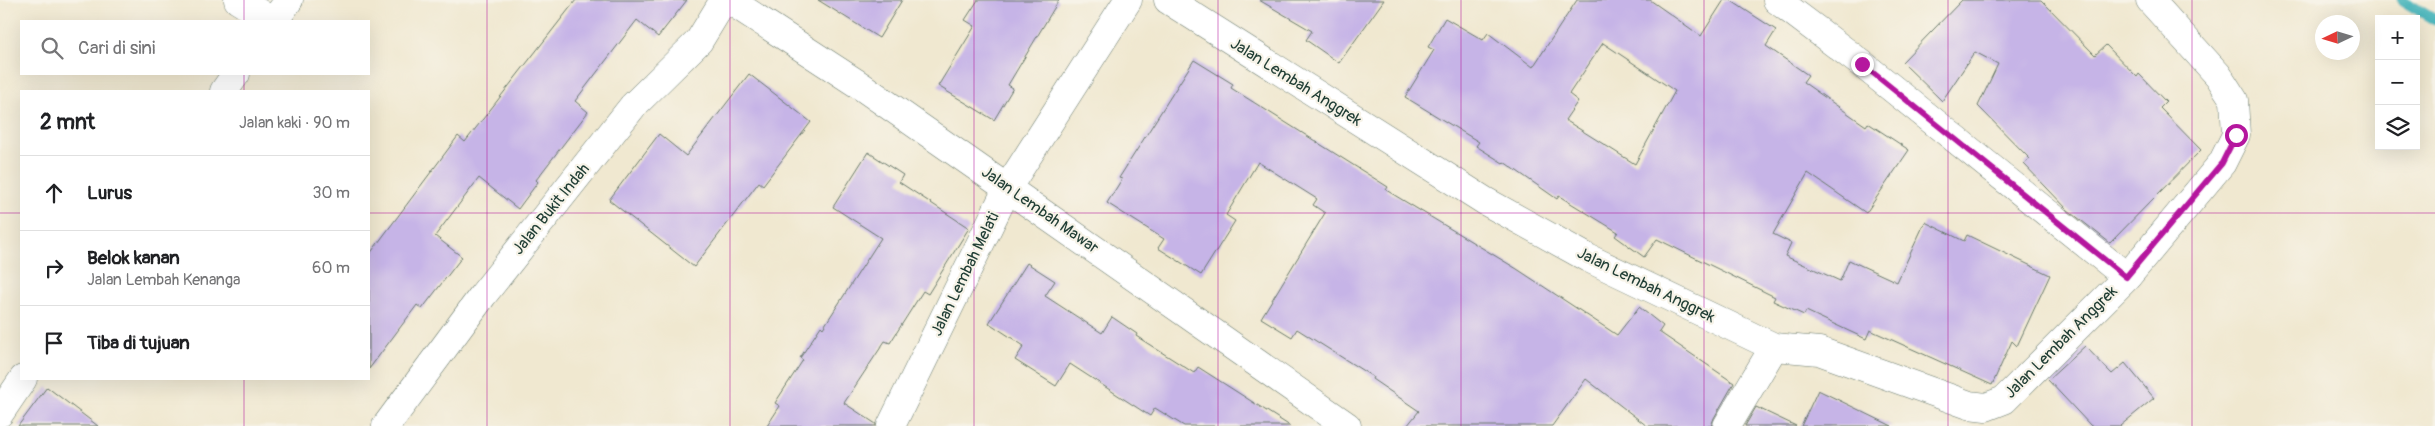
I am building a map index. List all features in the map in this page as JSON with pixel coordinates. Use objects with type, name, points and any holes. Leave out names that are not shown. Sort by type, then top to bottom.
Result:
[{"type":"street","points":[[238,0],[271,20]]},
{"type":"street","points":[[274,20],[289,0]]},
{"type":"street","name":"Jalan Bukit Indah","points":[[386,426],[482,295],[633,106],[699,41],[724,0]]},
{"type":"street","name":"Jalan Lembah Mawar","points":[[729,0],[861,86],[1008,187],[1347,426]]},
{"type":"street","name":"Jalan Lembah Melati","points":[[891,426],[1008,187],[1128,0]]},
{"type":"street","name":"Jalan Lembah Anggrek","points":[[1168,0],[1485,202],[1588,258],[1774,347],[1818,351],[1969,404],[1986,407],[2004,400],[2126,277],[2222,163],[2236,135],[2234,100],[2218,75],[2150,0]]},
{"type":"street","points":[[1776,0],[1862,64],[2126,277]]},
{"type":"street","points":[[225,90],[235,75]]},
{"type":"street","points":[[1727,426],[1774,347]]},
{"type":"street","points":[[0,413],[22,380]]},
{"type":"building","points":[[576,0],[687,0],[658,37],[637,20],[575,101],[588,112],[536,180],[538,182],[518,209],[479,178],[435,236],[462,257],[422,309],[417,305],[370,368],[370,254],[458,136],[465,142]]},
{"type":"building","points":[[818,0],[902,0],[879,38]]},
{"type":"building","points":[[978,0],[1059,0],[1008,85],[1013,88],[994,120],[938,86],[975,26],[965,20]]},
{"type":"building","points":[[1259,0],[1384,0],[1339,63],[1306,40],[1312,31]]},
{"type":"building","points":[[1577,0],[1650,0],[1701,36],[1724,0],[1730,0],[1776,30],[1766,46],[1808,75],[1803,82],[1866,126],[1868,123],[1909,150],[1866,213],[1808,173],[1773,234],[1791,243],[1785,256],[1840,281],[1849,260],[1897,282],[1925,222],[1964,241],[1967,235],[2050,275],[2017,346],[2012,341],[1992,385],[1870,330],[1866,339],[1806,311],[1804,315],[1773,301],[1775,297],[1657,239],[1644,257],[1615,236],[1618,232],[1559,196],[1557,199],[1504,162],[1476,146],[1479,142],[1405,97],[1434,50],[1428,47],[1445,18],[1483,40],[1488,33],[1533,67]],"holes":[[[1603,43],[1675,91],[1635,164],[1565,120],[1578,101],[1569,94]]]},
{"type":"building","points":[[1962,0],[2041,0],[2095,55],[2106,45],[2137,77],[2139,74],[2166,102],[2160,108],[2201,150],[2110,243],[2068,210],[2024,164],[2030,159],[1978,106],[1998,64],[1975,52],[1942,101],[1902,62]]},
{"type":"building","points":[[1194,60],[1233,84],[1231,88],[1388,187],[1386,190],[1517,269],[1617,335],[1639,307],[1663,326],[1659,332],[1734,383],[1711,426],[1647,426],[1586,379],[1552,426],[1407,426],[1419,411],[1372,379],[1373,377],[1297,329],[1292,337],[1261,318],[1325,213],[1313,205],[1317,199],[1258,162],[1226,215],[1235,221],[1201,275],[1158,248],[1164,239],[1107,203],[1122,179],[1119,178]]},
{"type":"building","points":[[749,74],[811,122],[763,185],[759,182],[694,267],[609,200],[659,134],[686,156]]},
{"type":"building","points":[[868,152],[903,175],[899,182],[969,228],[928,294],[923,291],[890,343],[885,341],[844,403],[876,424],[876,426],[767,426],[780,406],[775,403],[803,360],[800,358],[821,326],[823,328],[881,238],[833,207]]},
{"type":"building","points":[[1027,263],[1055,281],[1045,296],[1102,333],[1112,317],[1137,334],[1136,336],[1194,373],[1198,367],[1290,426],[1184,426],[1155,408],[1150,416],[1070,364],[1056,386],[1015,360],[1024,346],[989,323]]},
{"type":"building","points":[[2085,346],[2112,374],[2125,363],[2154,398],[2120,426],[2091,426],[2048,380]]},
{"type":"building","points":[[47,387],[98,426],[18,426]]},
{"type":"building","points":[[1818,390],[1892,426],[1801,426]]},
{"type":"building","points":[[1756,407],[1796,426],[1745,426]]},
{"type":"waterway","points":[[2402,0],[2435,20]]},
{"type":"route","points":[[1862,64],[2126,277],[2222,163],[2236,135]]}]
